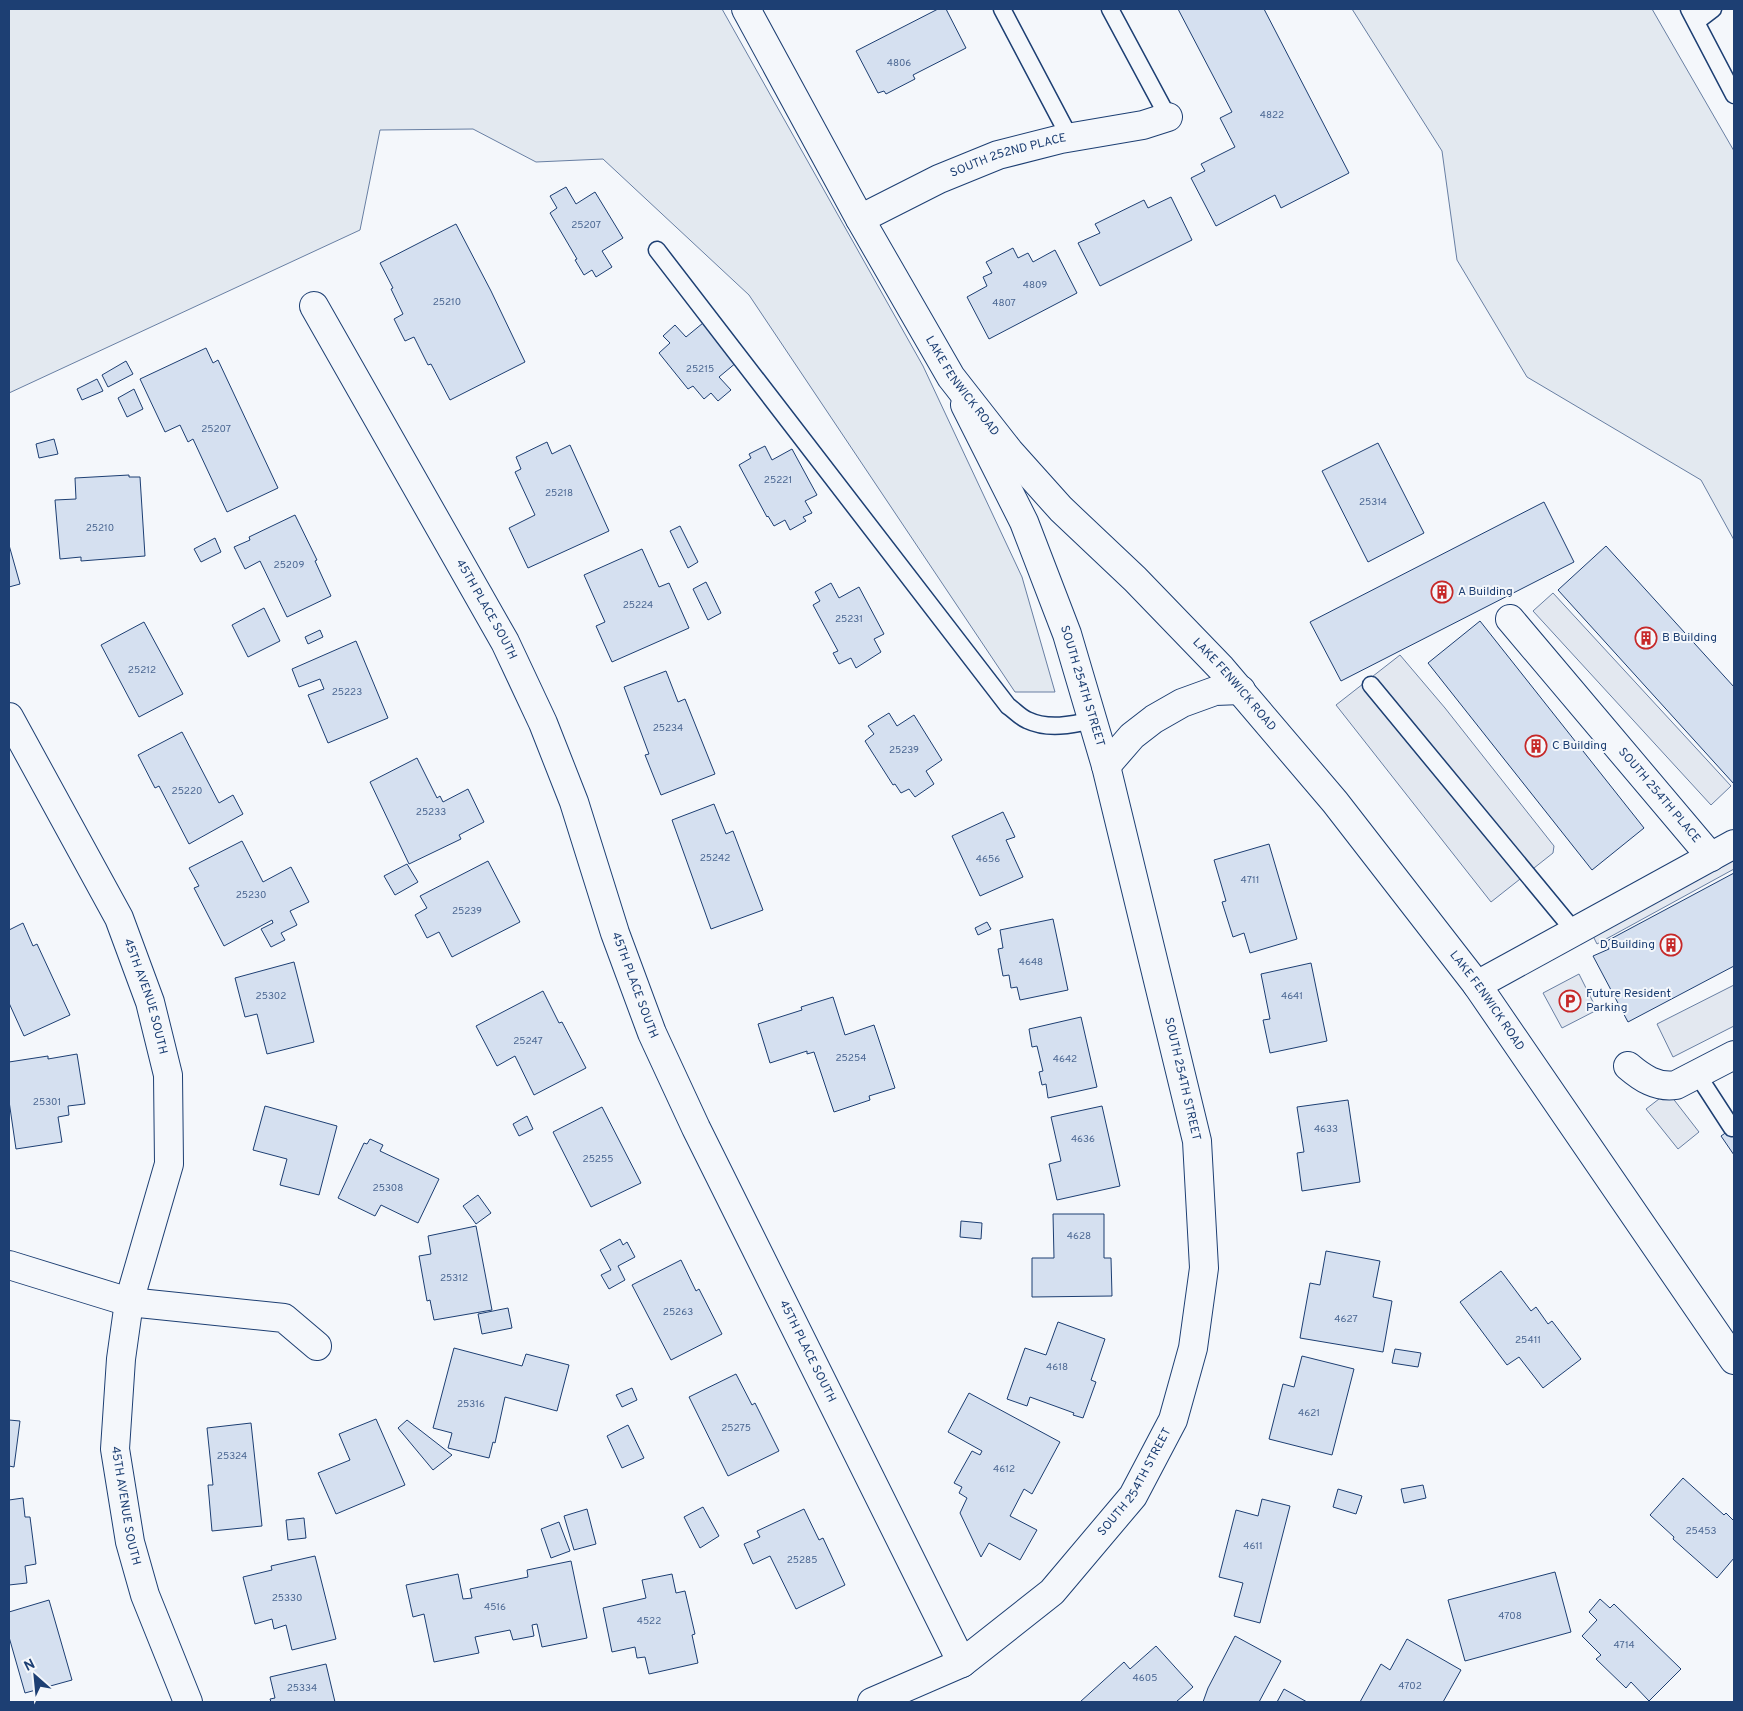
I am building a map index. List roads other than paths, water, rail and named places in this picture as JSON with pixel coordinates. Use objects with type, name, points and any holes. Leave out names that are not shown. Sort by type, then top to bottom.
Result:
[{"type":"street","name":"LAKE FENWICK ROAD","points":[[746,9],[860,219],[951,377],[1008,451],[1062,509],[1135,579],[1241,690],[1335,802],[1477,985],[1734,1360]]},
{"type":"street","name":"SOUTH 252ND PLACE","points":[[860,219],[939,179],[998,155],[1070,138],[1143,125],[1168,117]]},
{"type":"street","name":"45TH PLACE SOUTH","points":[[314,306],[505,642],[543,723],[574,802],[616,933],[652,1032],[696,1128],[962,1663]]},
{"type":"street","name":"SOUTH 254TH STREET","points":[[872,1702],[962,1663],[1052,1592],[1133,1496],[1173,1420],[1194,1348],[1204,1268],[1197,1141],[1106,766],[1093,720],[1068,634],[1024,522],[951,377]]},
{"type":"street","name":"SOUTH 254TH PLACE","points":[[1477,985],[1723,850],[1510,619]]},
{"type":"street","points":[[1106,766],[1132,736],[1154,719],[1182,703],[1215,691],[1241,690]]},
{"type":"street","name":"45TH AVENUE SOUTH","points":[[9,717],[119,918],[150,1002],[168,1075],[169,1164],[129,1302],[121,1359],[114,1450],[130,1542],[145,1595],[188,1702]]},
{"type":"street","points":[[1628,1066],[1653,1082],[1666,1086],[1676,1085],[1734,1055]]},
{"type":"street","points":[[9,1265],[129,1302],[284,1318],[318,1346]]},
{"type":"lane","points":[[1002,9],[1070,138]]},
{"type":"lane","points":[[1110,9],[1168,117]]},
{"type":"lane","points":[[1681,9],[1692,15],[1734,95]]},
{"type":"lane","points":[[1692,15],[1713,9]]},
{"type":"lane","points":[[657,250],[1008,706],[1026,720],[1043,725],[1070,725],[1093,720]]},
{"type":"lane","points":[[1371,685],[1575,932]]},
{"type":"lane","points":[[1697,1074],[1732,1128]]},
{"type":"place","name":"A Building","points":[[1442,592]]},
{"type":"place","name":"B Building","points":[[1646,638]]},
{"type":"place","name":"C Building","points":[[1536,746]]},
{"type":"place","name":"D Building","points":[[1671,945]]},
{"type":"place","name":"Future Resident Parking","points":[[1570,1001]]}]
